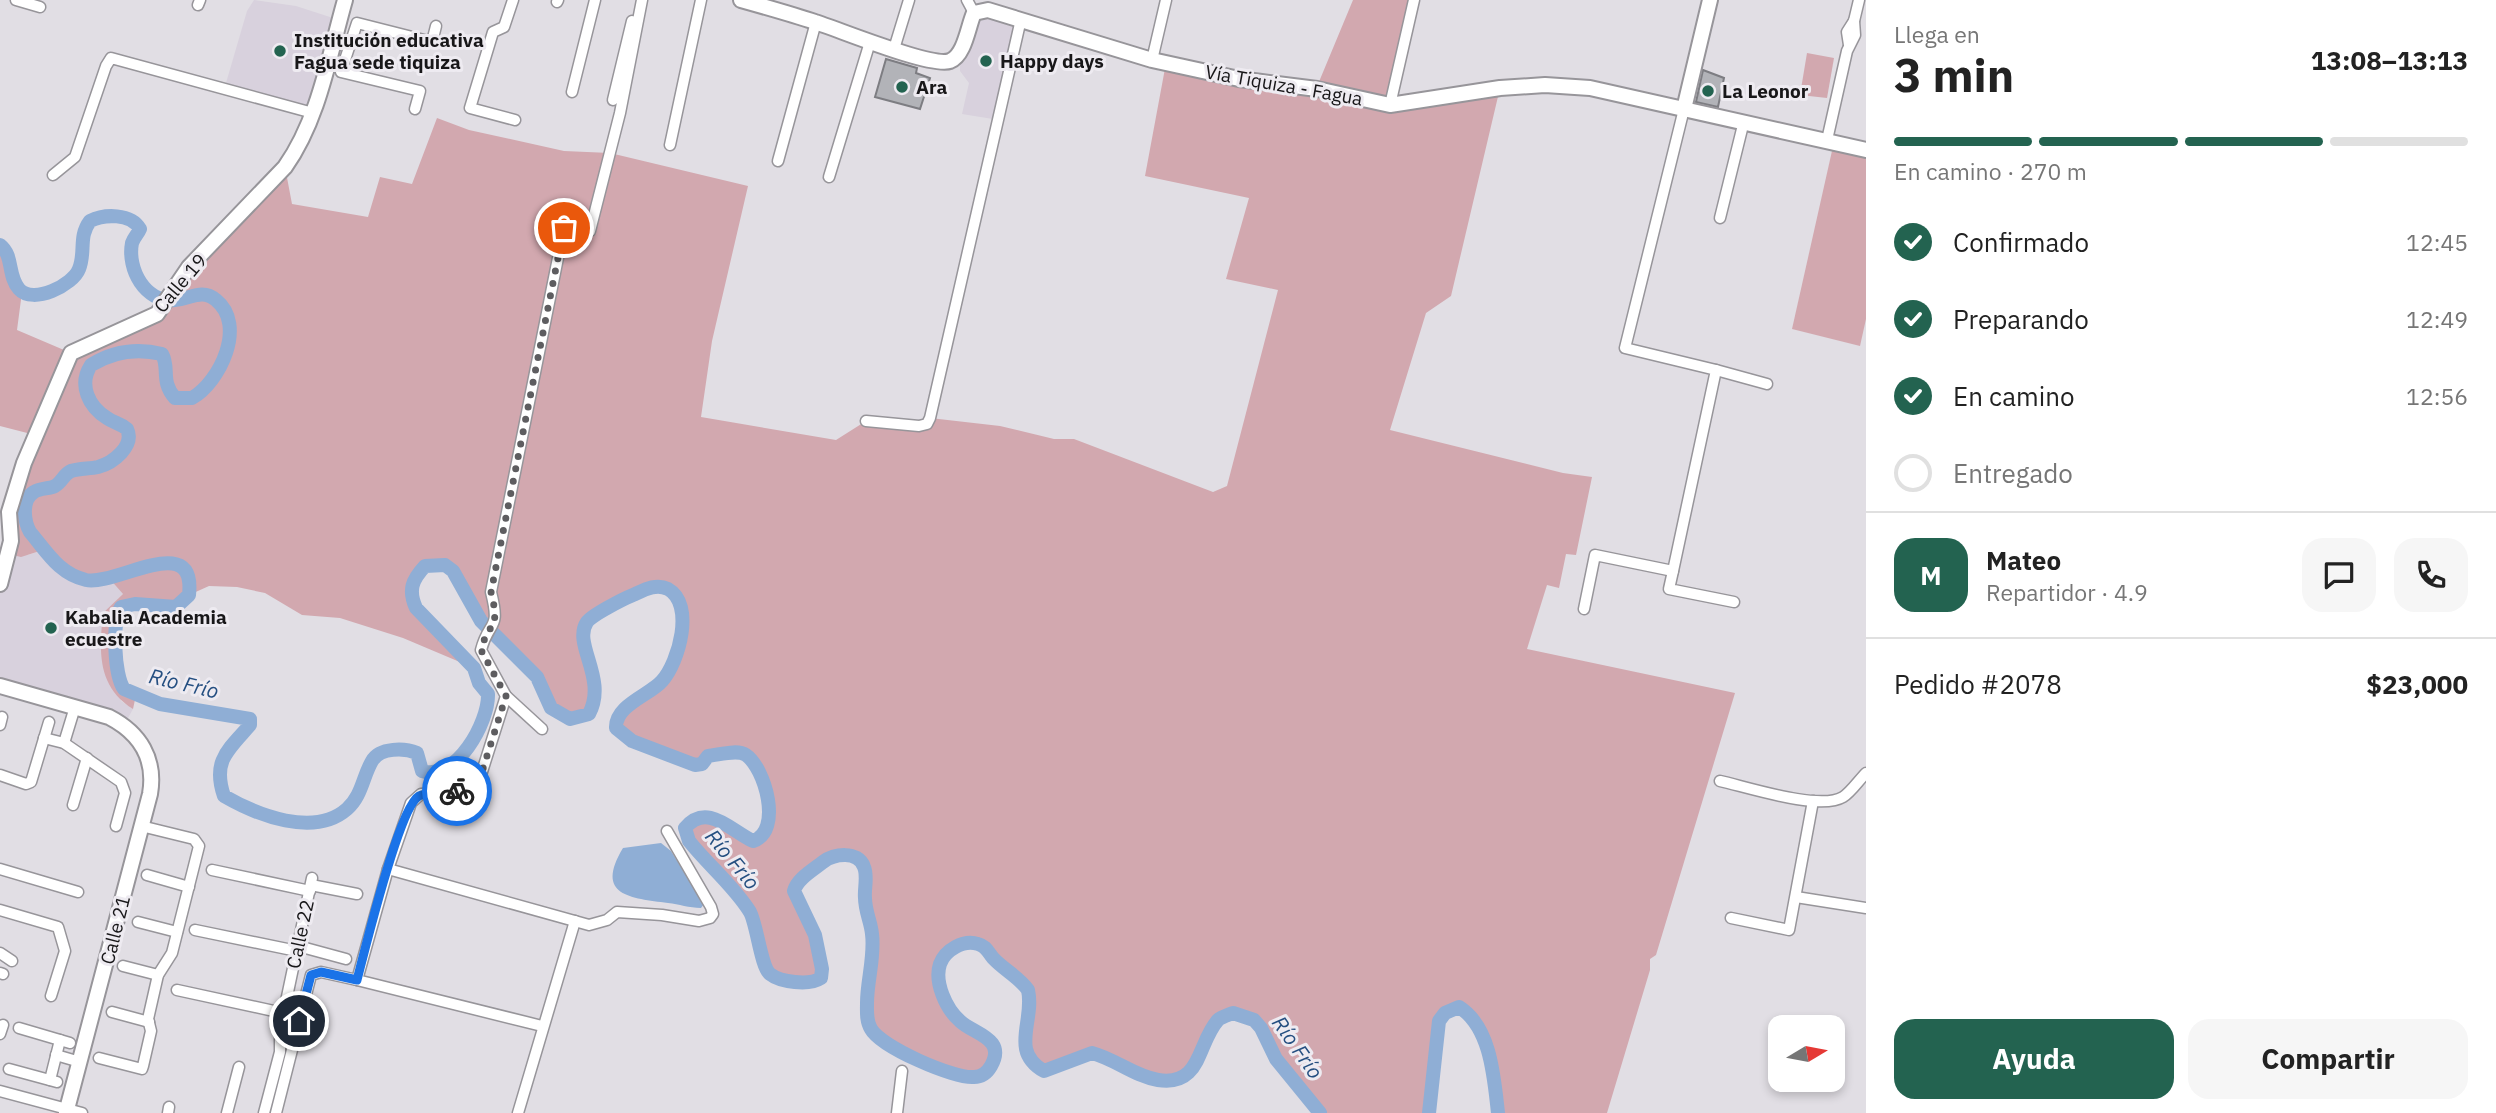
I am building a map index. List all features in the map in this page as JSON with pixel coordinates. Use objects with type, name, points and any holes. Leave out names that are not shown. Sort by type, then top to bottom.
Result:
[{"type":"street","points":[[16,0],[40,7]]},
{"type":"street","name":"Calle 19","points":[[0,584],[12,541],[9,512],[24,463],[71,353],[145,321],[162,309],[174,286],[285,167],[296,152],[313,113],[345,0]]},
{"type":"street","points":[[513,0],[506,24],[493,32],[470,108],[515,120]]},
{"type":"street","points":[[572,92],[595,0]]},
{"type":"street","points":[[613,100],[637,0]]},
{"type":"street","points":[[541,729],[506,696],[481,650],[497,615],[491,592],[564,228],[590,231],[620,113],[642,0]]},
{"type":"street","points":[[670,145],[701,0]]},
{"type":"street","name":"Vía Tiquiza - Fagua","points":[[741,0],[816,22],[870,42],[944,62],[951,61],[960,51],[970,7],[1021,19],[1152,60],[1238,79],[1317,89],[1390,105],[1500,88],[1545,85],[1602,90],[1866,150]]},
{"type":"street","points":[[1152,60],[1166,0]]},
{"type":"street","points":[[1390,105],[1415,0]]},
{"type":"street","points":[[1710,0],[1625,348],[1767,384]]},
{"type":"street","points":[[1826,140],[1849,45],[1855,35],[1854,21],[1859,0]]},
{"type":"street","points":[[894,49],[907,1]]},
{"type":"street","points":[[866,421],[919,426],[927,424],[930,418],[1021,19]]},
{"type":"street","points":[[778,161],[816,22]]},
{"type":"street","points":[[415,109],[420,90],[341,72],[357,23],[432,42],[436,26]]},
{"type":"street","points":[[335,36],[351,43]]},
{"type":"street","points":[[829,177],[870,42]]},
{"type":"street","points":[[53,175],[75,157],[111,58],[313,113]]},
{"type":"street","points":[[1720,218],[1744,121]]},
{"type":"street","points":[[1716,370],[1669,589],[1734,601]]},
{"type":"street","points":[[1584,609],[1595,555],[1672,571]]},
{"type":"street","points":[[0,686],[75,707],[64,743]]},
{"type":"street","points":[[357,980],[388,869],[411,803],[421,794],[463,791],[480,778],[506,696]]},
{"type":"street","name":"Calle 21","points":[[67,1111],[152,783],[144,747],[124,725],[75,707]]},
{"type":"street","points":[[0,775],[28,784],[49,722]]},
{"type":"street","points":[[44,738],[64,743],[125,787],[116,826]]},
{"type":"street","points":[[74,805],[88,758]]},
{"type":"street","points":[[1720,781],[1813,801],[1829,801],[1843,797],[1866,773]]},
{"type":"street","points":[[1731,918],[1789,930],[1813,801]]},
{"type":"street","points":[[99,1058],[142,1069],[158,975],[172,953],[198,842],[172,831],[171,828],[142,823]]},
{"type":"street","points":[[388,869],[589,925],[607,920],[617,912],[699,921],[710,918],[713,914],[711,907],[667,831]]},
{"type":"street","points":[[0,869],[78,892]]},
{"type":"street","points":[[212,870],[357,894]]},
{"type":"street","points":[[147,875],[189,887]]},
{"type":"street","name":"Calle 22","points":[[264,1113],[280,1052],[280,1030],[311,885]]},
{"type":"street","points":[[1796,897],[1866,908]]},
{"type":"street","points":[[0,910],[58,927],[65,951],[51,996]]},
{"type":"street","points":[[518,1113],[575,920]]},
{"type":"street","points":[[138,922],[177,932]]},
{"type":"street","points":[[195,930],[346,959]]},
{"type":"street","points":[[0,953],[12,961]]},
{"type":"street","points":[[123,966],[158,975]]},
{"type":"street","points":[[276,1113],[311,975],[321,972],[542,1026]]},
{"type":"street","points":[[177,990],[284,1013]]},
{"type":"street","points":[[112,1012],[149,1022]]},
{"type":"street","points":[[9,1069],[53,1081],[56,1055],[65,1041],[19,1027]]},
{"type":"street","points":[[56,1055],[80,1062]]},
{"type":"street","points":[[227,1113],[239,1068]]},
{"type":"street","points":[[897,1113],[902,1072]]},
{"type":"street","points":[[0,1091],[82,1113]]},
{"type":"shaded area","name":"Institución educativa Fagua sede tiquiza","points":[[254,0],[296,6],[333,18],[309,106],[226,83],[247,11]]},
{"type":"shaded area","points":[[1353,0],[1414,0],[1391,105],[1500,88],[1451,296],[1426,313],[1390,430],[1563,473],[1592,477],[1576,555],[1566,554],[1559,588],[1547,585],[1527,649],[1735,693],[1656,955],[1650,959],[1650,970],[1607,1113],[1498,1113],[1492,1070],[1484,1040],[1470,1016],[1459,1007],[1445,1013],[1439,1021],[1429,1113],[1320,1113],[1276,1059],[1261,1028],[1254,1020],[1233,1013],[1218,1020],[1211,1029],[1197,1061],[1183,1077],[1172,1080],[1149,1078],[1092,1053],[1044,1071],[1034,1063],[1025,1045],[1029,1013],[1028,990],[985,948],[973,943],[957,946],[947,952],[938,971],[939,982],[947,1005],[954,1015],[991,1043],[993,1063],[978,1077],[967,1077],[917,1060],[899,1050],[873,1030],[868,1021],[866,1000],[873,936],[865,906],[865,868],[860,858],[842,855],[831,859],[795,885],[797,900],[816,934],[821,957],[821,978],[802,982],[775,977],[764,963],[750,912],[689,841],[685,828],[693,821],[710,818],[753,841],[762,835],[769,813],[768,799],[753,762],[742,753],[733,752],[708,756],[702,764],[695,765],[632,741],[616,728],[621,713],[662,681],[677,653],[683,629],[681,604],[675,594],[666,588],[655,588],[630,596],[588,620],[584,630],[584,642],[596,699],[592,710],[579,718],[567,718],[554,710],[538,677],[481,621],[453,571],[434,565],[419,573],[414,580],[412,598],[428,624],[474,668],[403,638],[340,618],[302,615],[265,593],[237,587],[209,586],[189,595],[176,607],[135,604],[121,607],[116,632],[117,674],[120,684],[136,695],[133,709],[113,690],[103,667],[101,654],[103,613],[123,594],[108,577],[88,579],[72,574],[43,550],[21,557],[9,554],[8,520],[35,435],[0,426],[0,245],[8,253],[10,273],[22,292],[17,330],[71,353],[145,321],[285,167],[292,204],[368,217],[380,177],[412,184],[437,118],[469,130],[564,151],[610,153],[748,186],[712,341],[701,417],[836,440],[866,421],[919,426],[930,418],[1000,426],[1054,439],[1074,439],[1213,492],[1227,486],[1278,290],[1226,279],[1249,198],[1145,176],[1166,63],[1316,89]]},
{"type":"shaded area","name":"Happy days","points":[[974,13],[1021,19],[999,120],[962,114],[969,83],[960,71],[960,51]]},
{"type":"shaded area","points":[[1807,53],[1834,58],[1827,98],[1800,95]]},
{"type":"shaded area","points":[[1834,142],[1866,149],[1866,319],[1860,346],[1792,329]]},
{"type":"shaded area","name":"Kabalia Academia ecuestre","points":[[43,550],[60,568],[90,581],[108,577],[123,594],[103,613],[121,701],[133,709],[124,725],[0,686],[0,584],[9,554],[28,555]]},
{"type":"water","points":[[661,843],[671,851],[704,904],[701,908],[641,899],[621,892],[615,885],[615,864],[623,848]]},
{"type":"building","name":"Ara","points":[[886,59],[917,68],[916,73],[930,78],[920,109],[875,97]]},
{"type":"building","name":"La Leonor","points":[[1703,70],[1724,78],[1718,107],[1696,102]]},
{"type":"waterway","name":"Río Frío","points":[[0,245],[7,255],[15,284],[19,289],[33,295],[43,294],[61,287],[79,269],[84,233],[90,221],[110,216],[124,218],[140,229],[132,243],[132,263],[135,273],[147,290],[155,296],[175,300],[206,295],[216,300],[225,311],[229,324],[226,352],[212,379],[192,398],[175,398],[170,392],[162,354],[125,352],[91,365],[85,380],[87,395],[95,408],[127,429],[128,442],[116,458],[98,467],[71,471],[55,486],[34,492],[25,505],[26,522],[30,532],[54,561],[77,577],[100,580],[168,563],[180,566],[188,576],[189,595],[176,607],[135,604],[121,607],[116,624],[116,661],[124,689],[160,704],[250,719],[250,725],[229,749],[221,765],[224,796],[269,816],[302,823],[318,822],[334,818],[352,804],[372,761],[381,753],[400,750],[417,753],[422,771],[435,772],[447,768],[458,759],[477,734],[487,706],[488,694],[479,683],[474,668],[416,608],[412,596],[413,586],[425,566],[445,565],[453,571],[481,621],[537,677],[551,708],[570,719],[589,714],[594,701],[593,675],[584,641],[587,622],[601,611],[628,597],[650,588],[664,587],[676,596],[681,607],[682,634],[674,661],[657,686],[621,713],[616,728],[632,741],[695,765],[702,764],[708,756],[733,752],[742,753],[753,762],[768,799],[769,813],[762,835],[753,841],[710,818],[693,821],[685,828],[689,841],[750,912],[764,963],[770,974],[795,982],[809,982],[821,978],[822,969],[815,935],[794,891],[802,879],[823,862],[833,857],[851,856],[861,862],[865,871],[865,903],[872,934],[867,995],[868,1023],[877,1036],[903,1053],[964,1076],[981,1075],[991,1066],[995,1057],[992,1043],[955,1016],[940,987],[939,971],[942,959],[961,944],[973,943],[985,948],[1028,990],[1029,1013],[1025,1045],[1034,1063],[1044,1071],[1092,1053],[1149,1078],[1172,1080],[1183,1077],[1197,1061],[1211,1029],[1218,1020],[1233,1013],[1254,1020],[1261,1028],[1276,1059],[1320,1113]]},
{"type":"waterway","name":"Río Frío","points":[[1429,1113],[1439,1021],[1445,1013],[1459,1007],[1470,1016],[1484,1040],[1492,1069],[1498,1113]]},
{"type":"way so far","points":[[457,791],[463,791],[480,778],[506,696],[481,650],[497,615],[491,592],[564,228]]},
{"type":"place","name":"Institución educativa Fagua sede tiquiza","points":[[280,51]]},
{"type":"place","name":"Happy days","points":[[986,61]]},
{"type":"place","name":"Ara","points":[[902,87]]},
{"type":"place","name":"La Leonor","points":[[1708,91]]},
{"type":"place","name":"Kabalia Academia ecuestre","points":[[51,628]]},
{"type":"route","points":[[299,1021],[311,975],[315,972],[357,980],[388,869],[411,803],[421,794],[457,791]]}]
